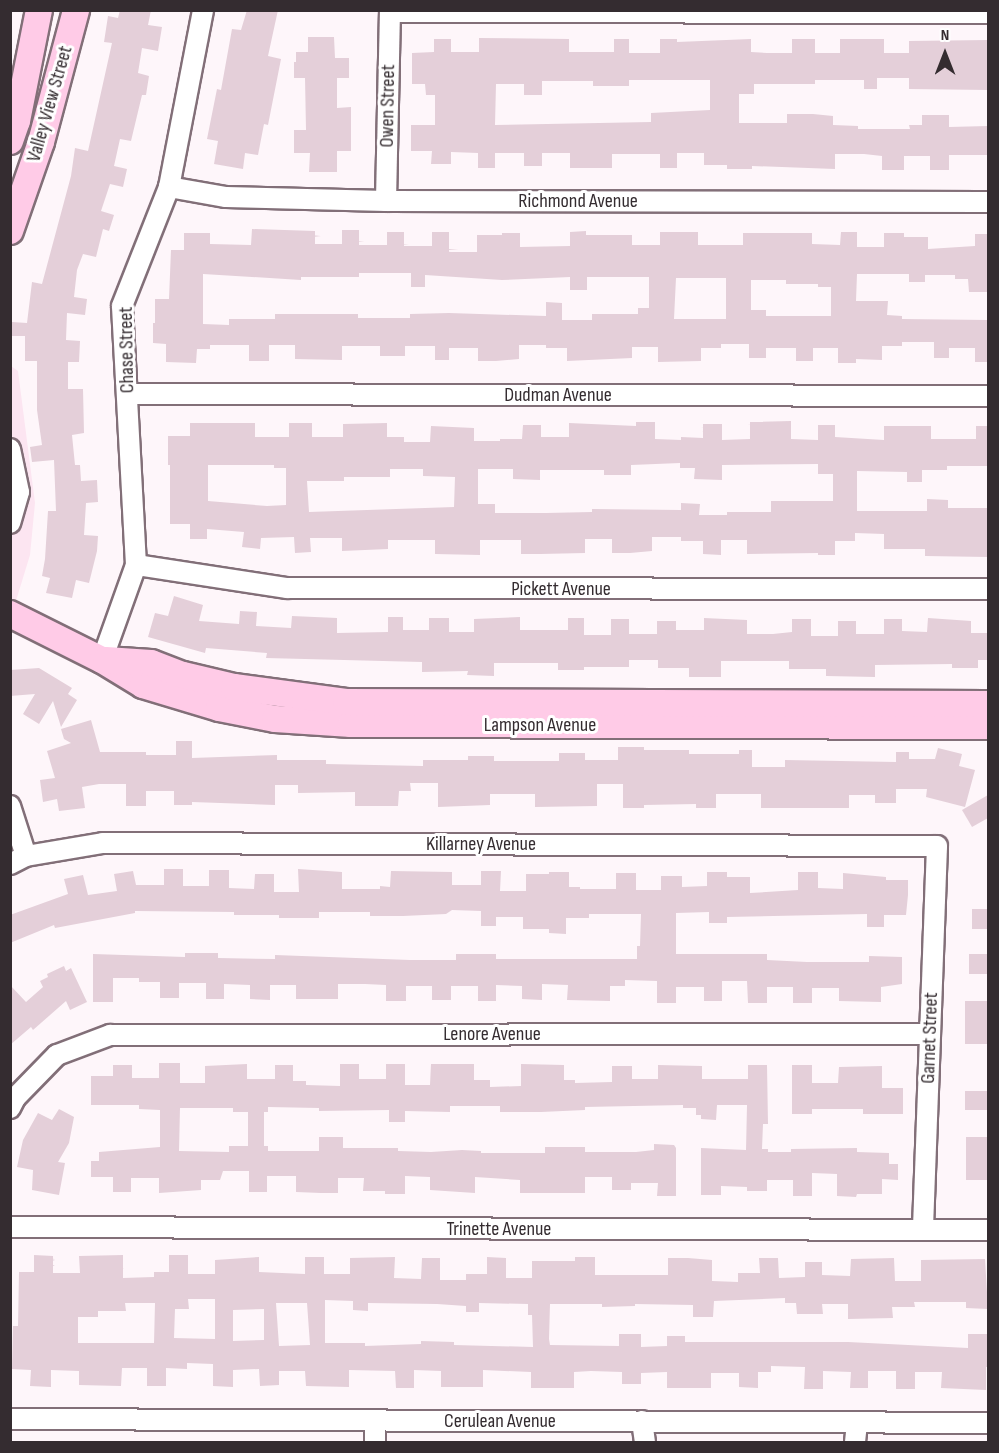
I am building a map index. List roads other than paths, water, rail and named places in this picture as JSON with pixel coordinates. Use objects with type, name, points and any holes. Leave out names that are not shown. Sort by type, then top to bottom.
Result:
[{"type":"main road","name":"Valley View Street","points":[[10,141],[17,121],[39,10]]},
{"type":"main road","name":"Valley View Street","points":[[10,231],[41,142],[76,10]]},
{"type":"main road","name":"Lampson Avenue","points":[[10,614],[102,660],[143,685],[219,708],[275,719],[351,724],[988,726]]},
{"type":"main road","name":"Lampson Avenue","points":[[102,660],[151,663],[183,675],[234,687],[346,702],[988,704]]},
{"type":"street","name":"Chase Street","points":[[102,660],[135,565],[122,306],[169,187],[203,10]]},
{"type":"street","points":[[390,12],[988,13]]},
{"type":"street","name":"Owen Street","points":[[386,201],[390,12]]},
{"type":"street","name":"Richmond Avenue","points":[[169,187],[226,197],[386,201],[988,202]]},
{"type":"street","name":"Dudman Avenue","points":[[128,394],[988,396]]},
{"type":"street","points":[[10,449],[19,492],[10,523]]},
{"type":"street","name":"Pickett Avenue","points":[[135,565],[287,588],[988,589]]},
{"type":"street","points":[[10,806],[18,860]]},
{"type":"street","name":"Killarney Avenue","points":[[18,860],[103,843],[938,846]]},
{"type":"street","name":"Garnet Street","points":[[923,1230],[938,846]]},
{"type":"street","name":"Lenore Avenue","points":[[10,1108],[15,1098],[57,1055],[110,1035],[930,1034]]},
{"type":"street","name":"Trinette Avenue","points":[[10,1227],[988,1230]]},
{"type":"street","name":"Cerulean Avenue","points":[[10,1419],[988,1423]]},
{"type":"street","points":[[375,1420],[375,1443]]},
{"type":"street","points":[[642,1421],[645,1443]]},
{"type":"street","points":[[855,1443],[857,1422]]}]
